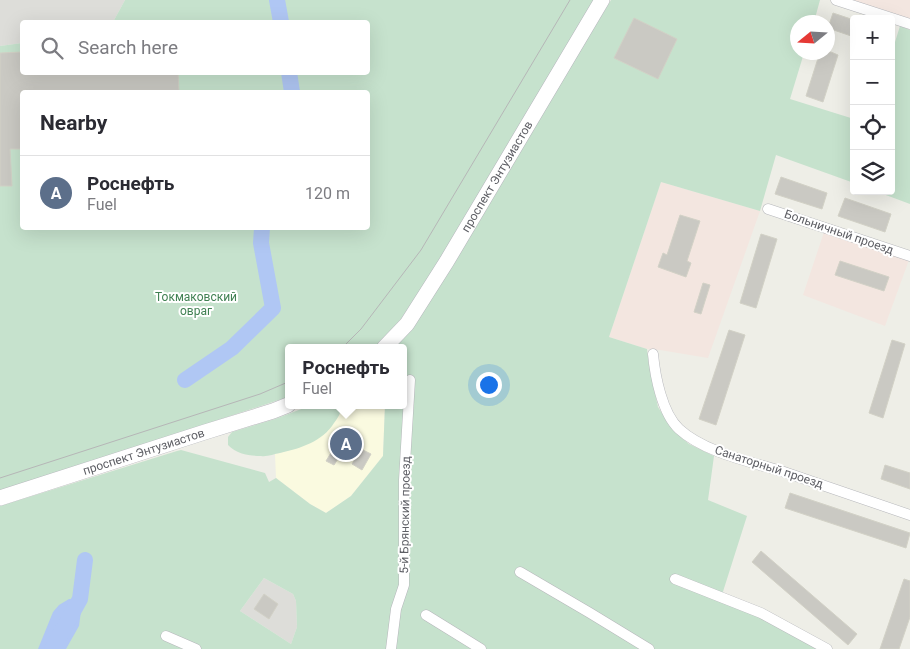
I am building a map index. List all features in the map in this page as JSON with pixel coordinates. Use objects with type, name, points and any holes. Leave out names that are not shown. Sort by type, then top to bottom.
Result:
[{"type":"street","name":"проспект Энтузиастов","points":[[388,344],[407,324],[447,261],[602,0]]},
{"type":"street","points":[[836,0],[910,24]]},
{"type":"street","name":"Больничный проезд","points":[[768,209],[910,256]]},
{"type":"street","name":"Санаторный проезд","points":[[653,354],[662,399],[668,414],[677,428],[691,439],[720,452],[910,515]]},
{"type":"street","name":"5-й Брянский проезд","points":[[391,649],[396,609],[404,585],[404,480],[410,380]]},
{"type":"street","name":"проспект Энтузиастов","points":[[0,498],[285,406]]},
{"type":"street","points":[[520,572],[590,612],[649,649]]},
{"type":"street","points":[[675,579],[761,613],[826,649]]},
{"type":"street","points":[[426,615],[481,649]]},
{"type":"street","points":[[166,636],[196,649]]},
{"type":"shaded area","points":[[0,0],[125,0],[114,20],[20,20],[20,43],[0,46]]},
{"type":"shaded area","points":[[852,0],[910,0],[910,19]]},
{"type":"shaded area","points":[[661,182],[760,211],[708,358],[647,349],[609,337]]},
{"type":"shaded area","points":[[824,232],[909,260],[885,326],[803,295]]},
{"type":"shaded area","points":[[340,409],[385,409],[383,456],[351,496],[326,513],[310,504],[276,478],[275,454],[298,448],[341,413]]},
{"type":"shaded area","points":[[264,578],[293,594],[296,601],[297,627],[291,644],[240,611]]},
{"type":"green space","name":"Токмаковский овраг","points":[[125,0],[596,0],[441,258],[401,319],[378,344],[285,344],[285,398],[0,492],[0,46],[20,43],[20,75],[370,75],[370,20],[114,20]]},
{"type":"green space","points":[[611,0],[820,0],[816,15],[790,15],[790,60],[802,60],[790,99],[850,118],[850,182],[776,155],[760,211],[661,182],[609,337],[647,349],[658,407],[673,430],[689,444],[714,456],[708,500],[747,516],[720,601],[761,618],[820,649],[0,649],[0,506],[181,450],[265,473],[269,482],[276,478],[310,504],[326,513],[351,496],[383,456],[385,409],[407,409],[407,344],[397,344],[413,326]],"holes":[[[264,578],[293,594],[296,601],[297,627],[291,644],[240,611]]]},
{"type":"green space","points":[[900,26],[910,30],[910,204],[886,195],[895,195],[895,42]]},
{"type":"green space","points":[[301,409],[340,409],[338,417],[329,430],[317,440],[288,451],[263,456],[252,456],[235,451],[228,445],[228,437],[232,432]]},
{"type":"water","points":[[69,599],[80,599],[83,603],[79,626],[66,649],[38,649],[53,612],[59,605]]},
{"type":"building","points":[[833,13],[850,19],[850,36],[835,30],[835,15],[832,15]]},
{"type":"building","points":[[634,18],[677,39],[658,79],[614,58]]},
{"type":"building","points":[[20,52],[20,75],[178,75],[179,90],[20,90],[20,149],[10,149],[12,186],[0,186],[0,53]]},
{"type":"building","points":[[835,54],[838,55],[823,102],[806,96],[817,60],[835,60]]},
{"type":"building","points":[[781,177],[827,193],[822,209],[775,194]]},
{"type":"building","points":[[845,198],[891,214],[885,232],[838,216]]},
{"type":"building","points":[[680,215],[700,221],[687,261],[691,263],[686,277],[658,267],[663,253],[667,255]]},
{"type":"building","points":[[761,234],[777,239],[756,308],[740,303]]},
{"type":"building","points":[[840,261],[889,277],[884,291],[835,275]]},
{"type":"building","points":[[703,283],[710,285],[701,314],[694,312]]},
{"type":"building","points":[[729,330],[745,335],[716,425],[699,419]]},
{"type":"building","points":[[892,340],[905,344],[883,418],[869,413]]},
{"type":"building","points":[[346,428],[354,433],[334,465],[326,461]]},
{"type":"building","points":[[361,449],[371,454],[362,470],[352,464]]},
{"type":"building","points":[[885,465],[910,473],[910,489],[881,479]]},
{"type":"building","points":[[790,493],[910,533],[906,548],[785,508]]},
{"type":"building","points":[[761,551],[857,634],[848,645],[752,562]]},
{"type":"building","points":[[904,579],[910,581],[910,617],[899,649],[880,649]]},
{"type":"building","points":[[264,594],[278,604],[269,619],[254,609]]},
{"type":"waterway","points":[[277,0],[281,20]]},
{"type":"waterway","points":[[289,75],[292,90]]},
{"type":"waterway","points":[[185,380],[232,348],[273,308],[261,243],[262,230]]},
{"type":"waterway","points":[[52,649],[80,599],[85,560]]},
{"type":"tram line","points":[[346,344],[361,329],[421,250],[570,0]]},
{"type":"tram line","points":[[0,478],[260,394],[285,383]]},
{"type":"place","name":"Роснефть","points":[[346,444]]}]
